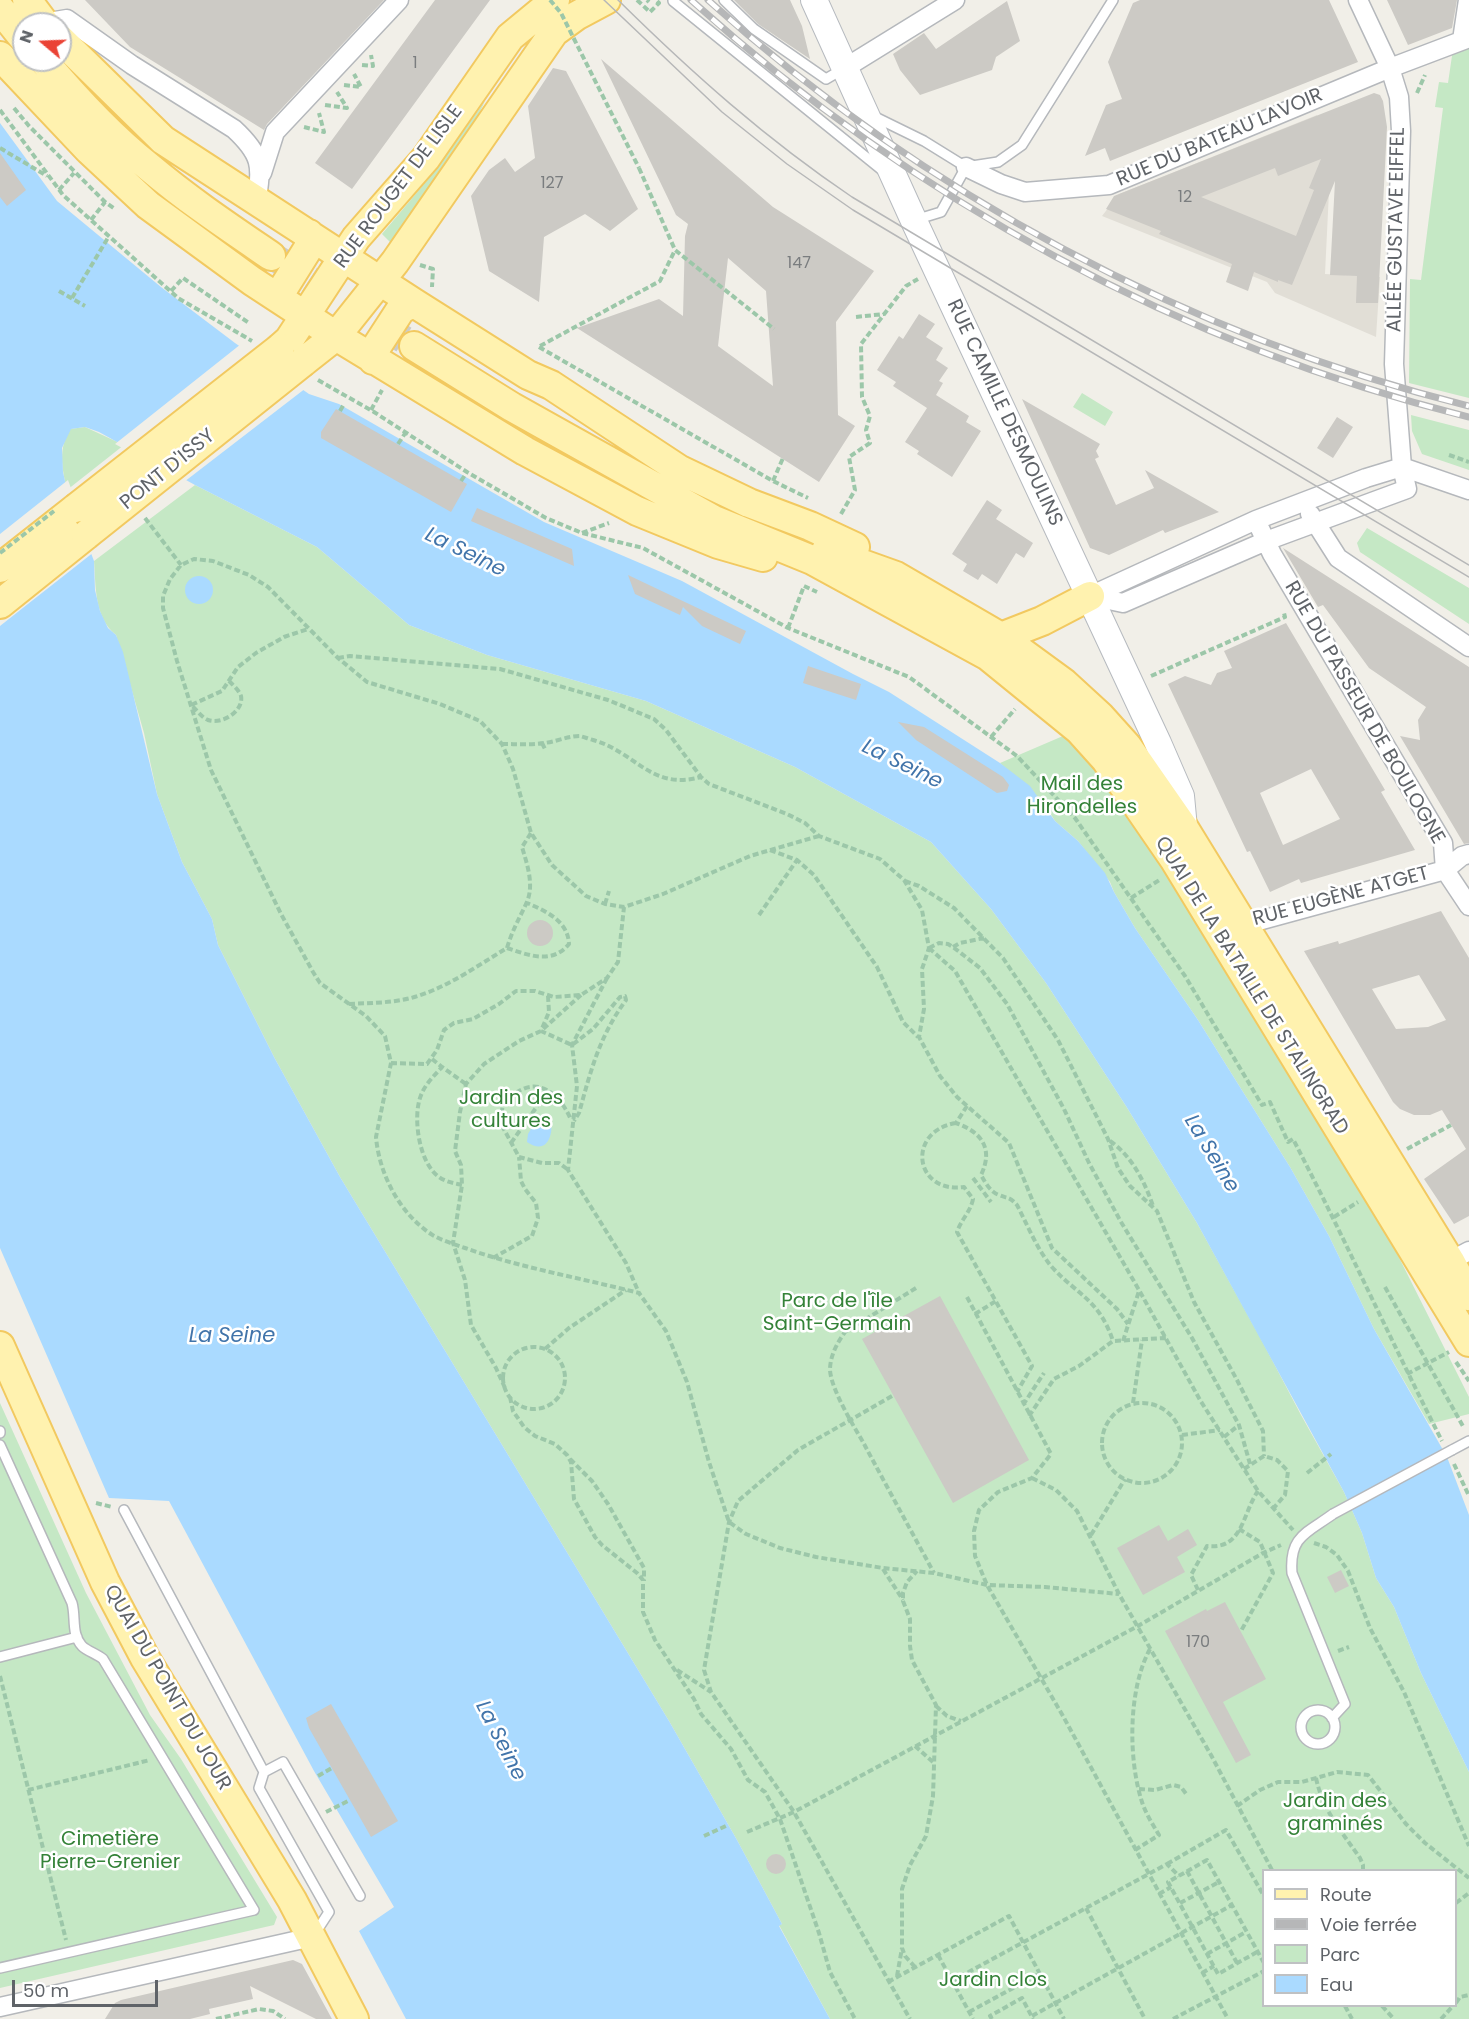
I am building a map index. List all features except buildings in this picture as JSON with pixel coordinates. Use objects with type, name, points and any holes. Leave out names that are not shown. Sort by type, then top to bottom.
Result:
[{"type":"main road","name":"RUE ROUGET DE LISLE","points":[[336,336],[400,256],[554,32],[565,23],[606,0]]},
{"type":"main road","name":"RUE ROUGET DE LISLE","points":[[306,315],[356,238],[426,158],[510,37],[550,2]]},
{"type":"main road","points":[[72,55],[163,140],[259,190],[309,234],[380,282],[423,300],[528,375],[551,385],[680,470],[749,502],[810,526],[874,557],[889,587]]},
{"type":"main road","points":[[0,56],[89,150],[148,205],[336,336],[525,451],[637,511],[807,578],[889,587]]},
{"type":"main road","points":[[53,72],[74,96],[147,166],[203,209],[272,256]]},
{"type":"main road","points":[[272,293],[279,291],[309,247],[309,234]]},
{"type":"main road","points":[[373,360],[375,349],[401,309],[423,300]]},
{"type":"main road","name":"PONT D'ISSY","points":[[0,604],[288,357],[289,340],[306,315]]},
{"type":"main road","name":"PONT D'ISSY","points":[[0,568],[288,357],[336,336]]},
{"type":"main road","points":[[414,346],[512,407],[668,494],[889,587]]},
{"type":"main road","name":"QUAI DE LA BATAILLE DE STALINGRAD","points":[[889,587],[1000,637],[1048,670],[1100,716],[1127,746],[1184,828],[1459,1256],[1456,1297],[1459,1346]]},
{"type":"main road","name":"QUAI DE LA BATAILLE DE STALINGRAD","points":[[889,587],[988,656],[1079,730],[1106,760],[1174,859],[1410,1245],[1456,1297]]},
{"type":"main road","points":[[1000,637],[1042,621],[1090,596]]},
{"type":"main road","points":[[1410,1245],[1459,1256]]},
{"type":"main road","name":"QUAI DU POINT DU JOUR","points":[[0,1346],[105,1582],[146,1658],[287,1891],[354,2019]]},
{"type":"street","points":[[259,190],[275,132],[399,0]]},
{"type":"street","name":"RUE CAMILLE DESMOULINS","points":[[814,0],[835,73],[866,113],[936,269],[1181,795],[1184,828]]},
{"type":"street","points":[[835,73],[956,0]]},
{"type":"street","name":"ALLÉE GUSTAVE EIFFEL","points":[[1358,0],[1390,68],[1399,96],[1401,131],[1394,364],[1402,467],[1407,489]]},
{"type":"street","points":[[1466,39],[1468,0]]},
{"type":"street","points":[[72,23],[132,65],[234,129],[248,142],[257,156],[259,190]]},
{"type":"street","name":"RUE DU BATEAU LAVOIR","points":[[966,167],[1001,184],[1025,192],[1110,185],[1390,68],[1466,39]]},
{"type":"street","points":[[1090,596],[1256,520],[1402,467],[1469,490]]},
{"type":"street","points":[[1090,596],[1123,603],[1266,541],[1432,478]]},
{"type":"street","points":[[1304,501],[1314,522],[1338,558],[1469,647]]},
{"type":"street","name":"RUE DU PASSEUR DE BOULOGNE","points":[[1256,520],[1361,706],[1443,843],[1445,870],[1468,901]]},
{"type":"street","name":"RUE EUGÈNE ATGET","points":[[1243,923],[1258,921],[1445,870],[1462,856],[1469,854]]},
{"type":"street","points":[[0,2007],[312,1936]]},
{"type":"lane","points":[[674,0],[673,2],[896,180]]},
{"type":"lane","points":[[724,0],[754,29],[835,73]]},
{"type":"lane","points":[[866,113],[924,141],[966,167],[998,162],[1022,145],[1113,0]]},
{"type":"lane","name":"RUE ROUGET DE LISLE","points":[[540,50],[550,2]]},
{"type":"lane","points":[[914,221],[941,212],[966,167]]},
{"type":"lane","points":[[1332,1718],[1345,1704],[1292,1573],[1291,1558],[1297,1541],[1333,1514],[1450,1453],[1469,1439]]},
{"type":"lane","points":[[0,1445],[72,1603],[77,1636],[81,1645],[103,1659],[254,1910],[0,1968]]},
{"type":"lane","points":[[124,1510],[264,1772]]},
{"type":"lane","points":[[0,1657],[77,1636]]},
{"type":"lane","points":[[312,1936],[329,1912],[259,1788],[264,1772],[283,1762],[360,1896]]},
{"type":"path","points":[[643,1],[650,12],[660,3],[656,0]]},
{"type":"path","points":[[550,2],[561,13],[639,168],[675,250],[774,329]]},
{"type":"path","points":[[7,99],[28,126],[105,202]]},
{"type":"path","points":[[0,110],[59,190],[178,297],[288,357],[466,472],[546,518],[582,533],[643,548],[788,628],[909,677],[1017,756],[1075,818],[1185,976],[1262,1105],[1270,1102],[1287,1142],[1293,1139],[1334,1217],[1407,1374],[1450,1453],[1469,1496]]},
{"type":"path","points":[[0,148],[50,178]]},
{"type":"path","points":[[59,190],[75,173]]},
{"type":"path","points":[[72,298],[109,236]]},
{"type":"path","points":[[675,250],[660,281],[539,347],[773,481],[812,500]]},
{"type":"path","points":[[415,263],[433,269],[423,300]]},
{"type":"path","points":[[841,514],[855,490],[849,457],[870,443],[866,430],[870,416],[862,397],[861,344],[906,286],[936,269]]},
{"type":"path","points":[[171,291],[183,278],[249,323]]},
{"type":"path","points":[[59,291],[85,306]]},
{"type":"path","points":[[856,317],[884,314]]},
{"type":"path","points":[[370,410],[385,385]]},
{"type":"path","points":[[340,411],[344,404]]},
{"type":"path","points":[[398,444],[406,432]]},
{"type":"path","points":[[1449,455],[1469,462]]},
{"type":"path","points":[[773,481],[783,458]]},
{"type":"path","points":[[461,481],[465,475]]},
{"type":"path","points":[[831,509],[847,517]]},
{"type":"path","points":[[140,512],[181,566]]},
{"type":"path","points":[[639,1293],[493,1258],[453,1243],[432,1234],[409,1215],[395,1195],[381,1169],[375,1137],[391,1063],[385,1036],[366,1016],[320,983],[281,914],[211,770],[163,608],[163,596],[170,579],[181,566],[194,559],[213,561],[249,575],[268,587],[338,658],[367,682],[440,704],[480,721],[502,744],[513,769],[531,833],[552,865],[586,896],[605,904],[624,907],[663,894],[750,856],[819,836]]},
{"type":"path","points":[[788,628],[807,578],[825,595]]},
{"type":"path","points":[[1131,685],[1286,617],[1281,608]]},
{"type":"path","points":[[191,705],[222,691],[238,667],[251,656],[284,637],[308,629]]},
{"type":"path","points":[[338,658],[350,656],[500,669],[608,700],[654,718],[709,784],[805,823],[819,836],[880,859],[904,880],[922,910],[929,948],[922,969],[924,1009],[919,1037]]},
{"type":"path","points":[[191,705],[207,720],[222,722],[234,714],[241,700],[241,694],[229,681]]},
{"type":"path","points":[[991,737],[1014,709]]},
{"type":"path","points":[[502,744],[542,743],[580,736],[608,744],[624,753],[643,769],[676,782],[701,777]]},
{"type":"path","points":[[542,743],[546,751]]},
{"type":"path","points":[[349,1004],[389,1002],[412,998],[445,985],[507,948],[513,927],[527,903],[530,874],[522,847],[531,833]]},
{"type":"path","points":[[769,850],[797,860],[814,875],[877,967],[903,1022],[919,1037],[940,1076],[957,1097],[1009,1143],[1052,1248],[1117,1309],[1128,1324]]},
{"type":"path","points":[[759,915],[797,860]]},
{"type":"path","points":[[1131,898],[1163,877],[1158,869]]},
{"type":"path","points":[[904,880],[919,886],[954,908],[984,938],[1003,958],[1058,1040],[1108,1139],[1118,1168],[1130,1186],[1157,1210],[1194,1302],[1263,1431],[1264,1456]]},
{"type":"path","points":[[605,904],[609,891]]},
{"type":"path","points":[[507,948],[541,958],[558,954],[569,944],[568,935],[555,917],[527,903]]},
{"type":"path","points":[[568,1170],[577,1086],[573,1045],[607,978],[618,962],[624,907]]},
{"type":"path","points":[[953,947],[984,938]]},
{"type":"path","points":[[929,948],[939,943],[953,947],[980,968],[1006,1004],[1064,1109],[1121,1222],[1192,1338],[1239,1425],[1250,1464]]},
{"type":"path","points":[[929,948],[955,972],[1200,1400],[1258,1491],[1297,1541]]},
{"type":"path","points":[[505,1388],[503,1377],[506,1367],[511,1358],[527,1348],[545,1349],[559,1360],[563,1368],[564,1387],[560,1396],[545,1407],[536,1409],[517,1404],[510,1397],[505,1388],[496,1368],[471,1325],[465,1280],[453,1243],[462,1185],[460,1165],[455,1151],[466,1084],[484,1064],[519,1041],[541,1031],[581,995],[607,978]]},
{"type":"path","points":[[391,1063],[427,1064],[432,1059],[444,1030],[454,1023],[473,1019],[516,991],[535,991],[548,996],[581,995]]},
{"type":"path","points":[[541,1031],[549,1012],[548,996]]},
{"type":"path","points":[[572,1124],[579,1113],[599,1045],[626,1000],[625,996],[620,997],[593,1029],[573,1045]]},
{"type":"path","points":[[541,1031],[573,1045]]},
{"type":"path","points":[[432,1059],[466,1084]]},
{"type":"path","points":[[442,1067],[420,1097],[418,1109],[420,1145],[432,1170],[439,1177],[462,1185]]},
{"type":"path","points":[[493,1258],[532,1236],[538,1218],[536,1203],[521,1181],[519,1157],[500,1122],[502,1104],[525,1087],[545,1088],[561,1101],[572,1124]]},
{"type":"path","points":[[511,1144],[548,1090]]},
{"type":"path","points":[[956,1123],[967,1106]]},
{"type":"path","points":[[1017,1392],[1032,1366],[957,1232],[973,1199],[964,1187],[952,1189],[933,1181],[924,1167],[922,1155],[924,1144],[938,1128],[956,1123],[970,1128],[978,1135],[985,1146],[986,1155],[981,1175],[986,1184],[993,1192],[1009,1197],[1017,1205],[1051,1266],[1092,1302],[1108,1325],[1113,1341]]},
{"type":"path","points":[[1398,1154],[1451,1125]]},
{"type":"path","points":[[1108,1139],[1125,1156],[1146,1185],[1153,1207]]},
{"type":"path","points":[[519,1157],[542,1163],[559,1162],[568,1170],[626,1263],[639,1293],[666,1331],[687,1382],[709,1462],[729,1522],[746,1534],[780,1548],[816,1557],[883,1568],[917,1570],[987,1585],[1045,1587],[1119,1594]]},
{"type":"path","points":[[973,1178],[991,1202]]},
{"type":"path","points":[[1350,1194],[1356,1203]]},
{"type":"path","points":[[1334,1217],[1347,1209]]},
{"type":"path","points":[[1385,1287],[1469,1439]]},
{"type":"path","points":[[916,1288],[845,1332],[837,1342],[830,1370],[832,1381],[850,1419],[934,1573]]},
{"type":"path","points":[[545,1349],[569,1328],[626,1290]]},
{"type":"path","points":[[1123,1341],[1139,1290]]},
{"type":"path","points":[[967,1297],[1051,1454],[1032,1479],[998,1491],[979,1510],[974,1530],[975,1556],[987,1585],[1228,2019]]},
{"type":"path","points":[[975,1314],[996,1301]]},
{"type":"path","points":[[1029,1416],[1054,1379],[1079,1366],[1113,1341],[1166,1338]]},
{"type":"path","points":[[1133,1403],[1142,1340]]},
{"type":"path","points":[[1459,1346],[1469,1381]]},
{"type":"path","points":[[1407,1374],[1439,1357]]},
{"type":"path","points":[[1023,1405],[1044,1373]]},
{"type":"path","points":[[892,1396],[798,1450],[738,1501],[729,1522],[704,1670],[711,1692],[794,1812],[910,2019]]},
{"type":"path","points":[[510,1397],[513,1411],[524,1426],[535,1436],[555,1444],[592,1481],[645,1568],[643,1612],[648,1628],[701,1714],[731,1749],[748,1780],[765,1792],[780,1819],[830,1972],[855,2019]]},
{"type":"path","points":[[1133,1403],[1149,1403],[1164,1409],[1176,1420],[1182,1435],[1179,1460],[1172,1471],[1149,1482],[1137,1483],[1115,1473],[1104,1455],[1103,1433],[1114,1414],[1122,1407],[1133,1403]]},
{"type":"path","points":[[1224,1437],[1239,1425]]},
{"type":"path","points":[[1182,1435],[1220,1430]]},
{"type":"path","points":[[1307,1473],[1331,1454]]},
{"type":"path","points":[[567,1455],[571,1462],[574,1499],[578,1509],[602,1545],[637,1573],[643,1581],[644,1590]]},
{"type":"path","points":[[1244,1469],[1264,1456]]},
{"type":"path","points":[[1264,1456],[1277,1461],[1288,1471],[1285,1495],[1272,1510]]},
{"type":"path","points":[[1032,1479],[1056,1490],[1077,1511],[1119,1594],[1271,1869]]},
{"type":"path","points":[[1091,1535],[1125,1479]]},
{"type":"path","points":[[1198,1590],[1191,1575],[1207,1546],[1224,1547],[1233,1540],[1258,1491]]},
{"type":"path","points":[[1239,1529],[1260,1542],[1273,1573],[1241,1631]]},
{"type":"path","points":[[747,1832],[794,1812],[1041,1679],[1263,1553],[1297,1541],[1326,1547],[1337,1555],[1348,1571],[1370,1628],[1404,1692],[1469,1846]]},
{"type":"path","points":[[883,1568],[903,1601],[910,1619],[912,1660],[936,1705],[947,1716],[961,1721]]},
{"type":"path","points":[[903,1601],[903,1593],[917,1570]]},
{"type":"path","points":[[1135,1850],[1159,1835],[1142,1803],[1133,1730],[1142,1664],[1150,1648]]},
{"type":"path","points":[[674,1668],[711,1692]]},
{"type":"path","points":[[0,1676],[69,1952]]},
{"type":"path","points":[[897,1977],[902,1948],[902,1889],[910,1865],[926,1836],[930,1822],[936,1705]]},
{"type":"path","points":[[915,1746],[933,1762]]},
{"type":"path","points":[[28,1790],[161,1757]]},
{"type":"path","points":[[318,1776],[332,1768]]},
{"type":"path","points":[[1237,1806],[1260,1790],[1278,1782],[1302,1782],[1337,1772],[1368,1775],[1406,1824],[1425,1843],[1469,1878]]},
{"type":"path","points":[[1316,1778],[1330,1818],[1360,1858],[1363,1869]]},
{"type":"path","points":[[1139,1789],[1155,1790],[1173,1785],[1181,1786],[1187,1795]]},
{"type":"path","points":[[321,1815],[350,1800]]},
{"type":"path","points":[[704,1836],[728,1825]]},
{"type":"path","points":[[952,1981],[1226,1830],[1262,1894]]},
{"type":"path","points":[[1257,1952],[1218,1974],[1168,1882],[1207,1860],[1262,1961]]},
{"type":"path","points":[[1167,1864],[1179,1876]]},
{"type":"path","points":[[1187,1871],[1237,1963]]},
{"type":"path","points":[[1180,1903],[1219,1882]]},
{"type":"path","points":[[1159,1894],[1171,1887]]},
{"type":"path","points":[[992,2019],[990,2016],[1022,1998],[1033,2018],[1055,2003],[1232,1905]]},
{"type":"path","points":[[1086,1908],[1145,2019]]},
{"type":"path","points":[[888,1982],[1009,1916],[1064,2019]]},
{"type":"path","points":[[1207,1954],[1246,1932]]},
{"type":"path","points":[[902,1948],[905,1956],[915,1967]]},
{"type":"path","points":[[938,1955],[973,2019]]},
{"type":"path","points":[[1202,1973],[1214,1966]]},
{"type":"path","points":[[1173,2019],[1262,1972]]},
{"type":"path","points":[[969,2012],[1039,1974]]},
{"type":"path","points":[[1383,2007],[1394,2019]]},
{"type":"path","points":[[1441,2019],[1451,2007]]},
{"type":"path","points":[[216,2019],[259,2009],[273,2011],[285,2019]]},
{"type":"shaded area","points":[[1317,115],[1331,150],[1325,274],[1380,277],[1376,337],[1275,293],[1267,282],[1102,216],[1119,194]]},
{"type":"green space","points":[[1469,43],[1469,398],[1409,383],[1410,279],[1421,280],[1443,108],[1435,107],[1439,82],[1448,83],[1453,49]]},
{"type":"green space","points":[[485,101],[473,126],[392,244],[382,234],[435,171]]},
{"type":"green space","points":[[1082,393],[1113,412],[1105,426],[1073,407]]},
{"type":"green space","points":[[1411,415],[1469,430],[1469,470],[1422,454],[1412,431]]},
{"type":"green space","points":[[85,427],[124,445],[67,490],[62,451],[66,436],[70,429]]},
{"type":"green space","name":"Parc de l'île Saint-Germain","points":[[195,485],[317,547],[409,625],[487,655],[646,701],[795,767],[931,842],[991,909],[1046,983],[1126,1106],[1197,1223],[1344,1492],[1362,1533],[1376,1578],[1394,1607],[1421,1673],[1469,1772],[1469,2019],[830,2019],[779,1925],[782,1924],[737,1840],[669,1721],[340,1177],[274,1057],[218,945],[212,919],[182,862],[157,794],[144,733],[116,635],[104,620],[96,591],[94,561]]},
{"type":"green space","points":[[1367,528],[1469,588],[1469,624],[1360,552],[1357,543]]},
{"type":"green space","name":"Mail des Hirondelles","points":[[1077,730],[1339,1138],[1469,1397],[1469,1414],[1429,1424],[1374,1329],[1329,1236],[1290,1167],[1198,1020],[1135,928],[1110,882],[1078,841],[1055,821],[1047,808],[1000,763]]},
{"type":"green space","name":"Cimetière Pierre-Grenier","points":[[0,1403],[86,1593],[150,1715],[181,1759],[277,1917],[274,1925],[0,1988]]},
{"type":"water","name":"La Seine","points":[[0,123],[57,201],[161,287],[235,343],[309,394],[339,404],[544,522],[682,581],[889,692],[1000,763],[1030,786],[1055,821],[1078,841],[1105,873],[1135,928],[1198,1020],[1290,1167],[1329,1236],[1374,1329],[1447,1457],[1469,1515],[1469,1772],[1421,1673],[1394,1607],[1376,1578],[1362,1533],[1344,1492],[1197,1223],[1126,1106],[1046,983],[991,909],[931,842],[795,767],[646,701],[487,655],[409,625],[317,547],[195,485],[99,432],[85,427],[71,429],[62,448],[63,472],[67,490],[94,561],[95,590],[100,611],[108,628],[116,635],[123,652],[157,794],[182,862],[212,919],[218,945],[274,1057],[340,1177],[669,1721],[737,1840],[782,1924],[779,1926],[830,2019],[406,2019],[359,1931],[394,1907],[314,1771],[169,1501],[109,1498],[0,1248]]},
{"type":"water","points":[[199,576],[209,580],[213,590],[209,600],[199,604],[189,600],[185,590],[189,580]]},
{"type":"water","points":[[539,1116],[549,1118],[551,1133],[546,1143],[535,1146],[527,1142],[528,1134]]},
{"type":"pier","points":[[241,344],[306,388],[184,482],[115,444]]},
{"type":"pier","points":[[68,480],[94,552],[0,626],[0,534]]},
{"type":"tunnel","points":[[274,257],[414,346]]},
{"type":"tram line","points":[[604,0],[722,112],[787,164],[853,210],[1469,577]]},
{"type":"tram line","points":[[618,0],[730,104],[820,175],[852,197],[1469,565]]},
{"type":"railway","points":[[691,0],[776,72],[865,139],[958,200],[1054,256],[1154,306],[1257,350],[1362,387],[1469,417]]},
{"type":"railway","points":[[708,0],[790,70],[878,135],[969,195],[1064,249],[1162,298],[1262,340],[1365,377],[1469,406]]},
{"type":"park label","name":"Jardin des cultures","points":[[511,1110]]},
{"type":"park label","name":"Jardin des graminés","points":[[1335,1814]]},
{"type":"park label","name":"Jardin clos","points":[[993,1981]]}]
